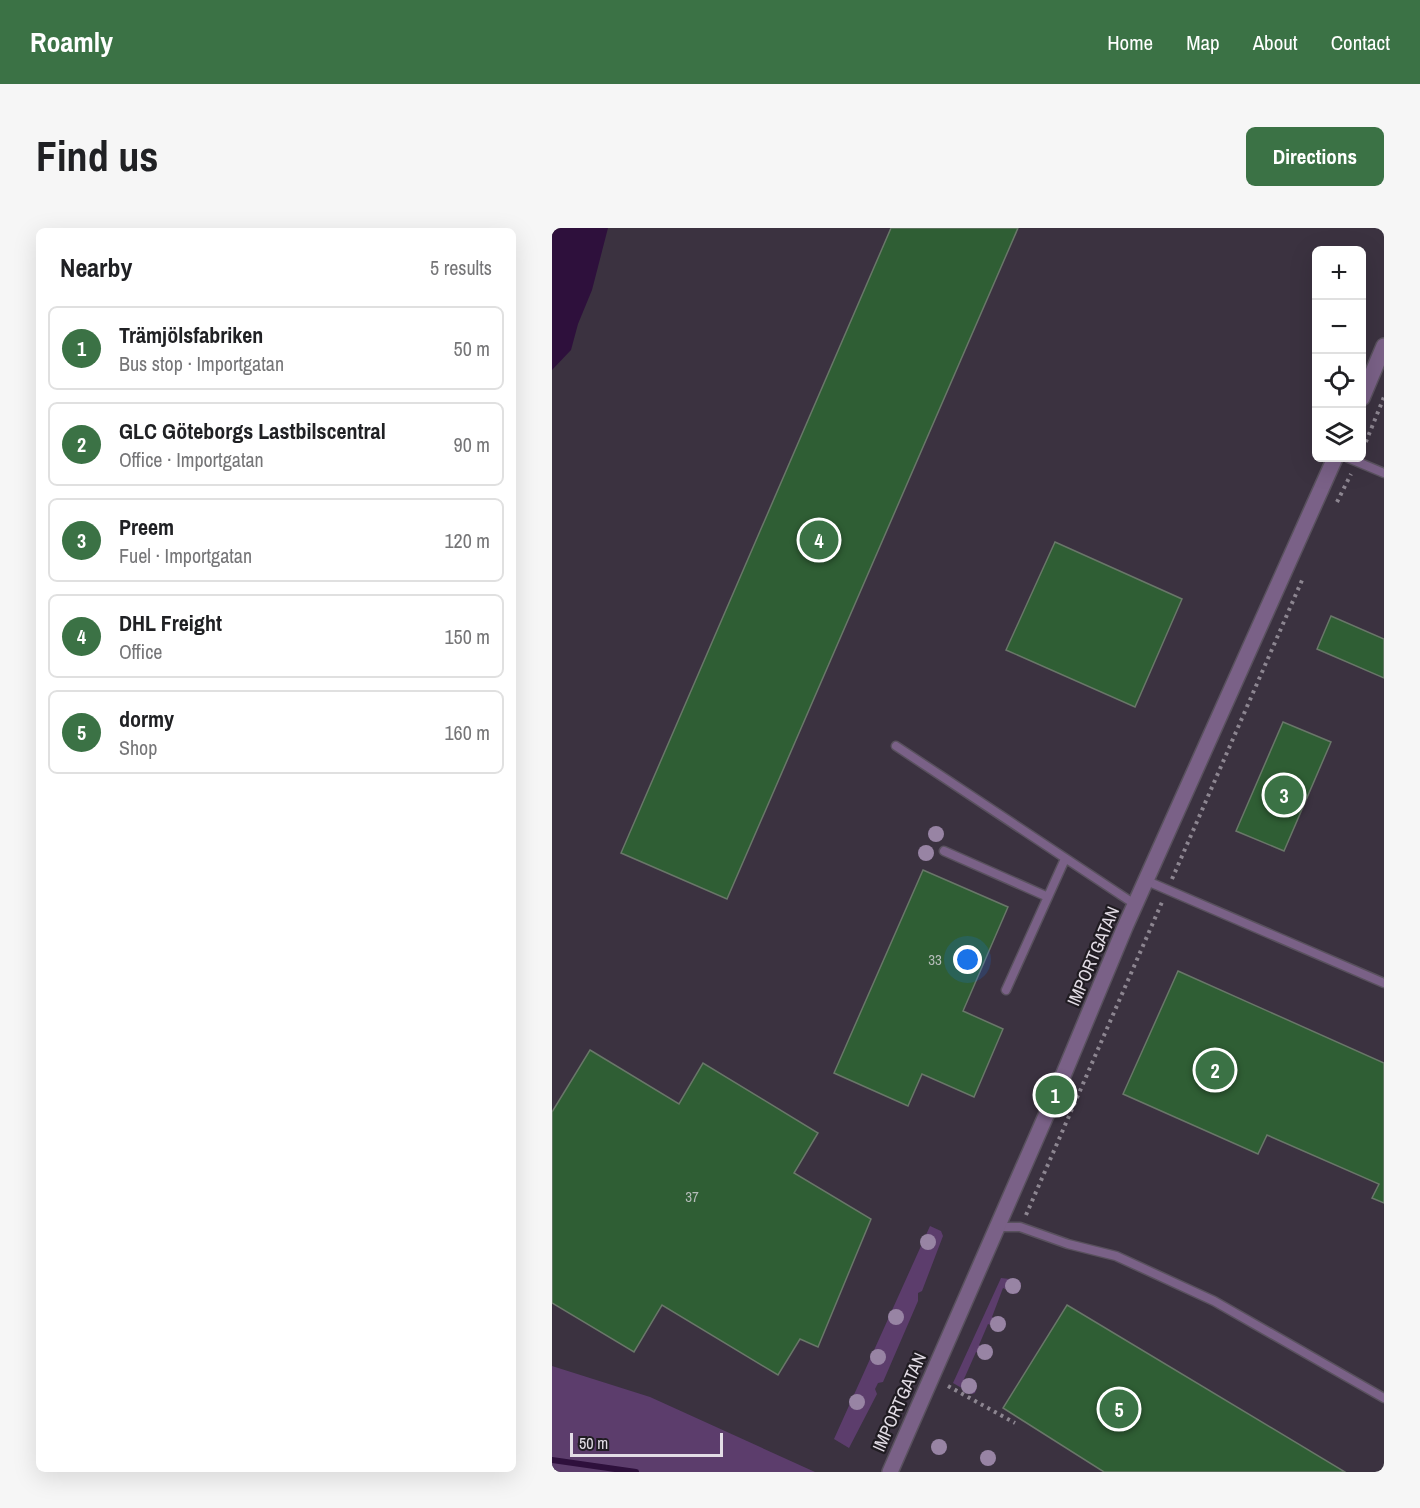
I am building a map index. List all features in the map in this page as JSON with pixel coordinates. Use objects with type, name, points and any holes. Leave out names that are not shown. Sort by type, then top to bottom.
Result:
[{"type":"street","points":[[1366,389],[1384,346]]},
{"type":"street","name":"IMPORTGATAN","points":[[890,1472],[1136,905],[1333,462]]},
{"type":"lane","points":[[1359,462],[1384,473]]},
{"type":"lane","points":[[896,746],[1136,905]]},
{"type":"lane","points":[[944,851],[1048,897]]},
{"type":"lane","points":[[1006,990],[1065,858]]},
{"type":"lane","points":[[1147,881],[1384,983]]},
{"type":"lane","points":[[997,1227],[1020,1227],[1068,1244],[1116,1256],[1214,1301],[1384,1398]]},
{"type":"path","points":[[1366,441],[1384,397]]},
{"type":"path","points":[[1336,504],[1357,462]]},
{"type":"path","points":[[1020,1227],[1307,568]]},
{"type":"path","points":[[944,1395],[953,1375]]},
{"type":"path","points":[[948,1386],[1015,1423]]},
{"type":"shaded area","points":[[552,228],[608,228],[592,290],[578,324],[571,350],[552,370]]},
{"type":"shaded area","points":[[930,1226],[941,1231],[943,1236],[883,1382],[878,1383],[875,1389],[877,1394],[849,1448],[834,1439]]},
{"type":"shaded area","points":[[1001,1278],[1018,1280],[1021,1283],[1017,1294],[1003,1288],[992,1317],[1005,1323],[1002,1330],[988,1324],[979,1345],[992,1352],[990,1358],[976,1352],[964,1379],[977,1386],[975,1393],[972,1394],[953,1383]]},
{"type":"shaded area","points":[[552,1366],[650,1397],[815,1472],[552,1472]]},
{"type":"building","points":[[891,228],[1018,228],[727,899],[621,853]]},
{"type":"building","points":[[1055,542],[1182,599],[1135,707],[1006,650]]},
{"type":"building","points":[[1331,616],[1384,639],[1384,678],[1317,649]]},
{"type":"building","points":[[1283,722],[1331,742],[1284,851],[1236,831]]},
{"type":"building","points":[[923,870],[1008,907],[963,1011],[1003,1029],[974,1097],[922,1074],[908,1106],[834,1073]]},
{"type":"building","points":[[1178,971],[1384,1063],[1384,1203],[1372,1198],[1379,1184],[1267,1135],[1258,1154],[1123,1094]]},
{"type":"building","points":[[590,1050],[679,1104],[703,1063],[818,1133],[794,1173],[871,1219],[818,1347],[800,1339],[778,1375],[662,1305],[634,1352],[552,1303],[552,1112]]},
{"type":"building","points":[[1067,1305],[1345,1472],[1104,1472],[1003,1408]]},
{"type":"waterway","points":[[552,1460],[636,1472]]},
{"type":"place","name":"DHL Freight","points":[[819,540]]},
{"type":"place","name":"Preem","points":[[1284,795]]},
{"type":"place","name":"GLC Göteborgs Lastbilscentral","points":[[1215,1070]]},
{"type":"place","name":"Trämjölsfabriken","points":[[1055,1095]]},
{"type":"place","name":"dormy","points":[[1119,1409]]}]
